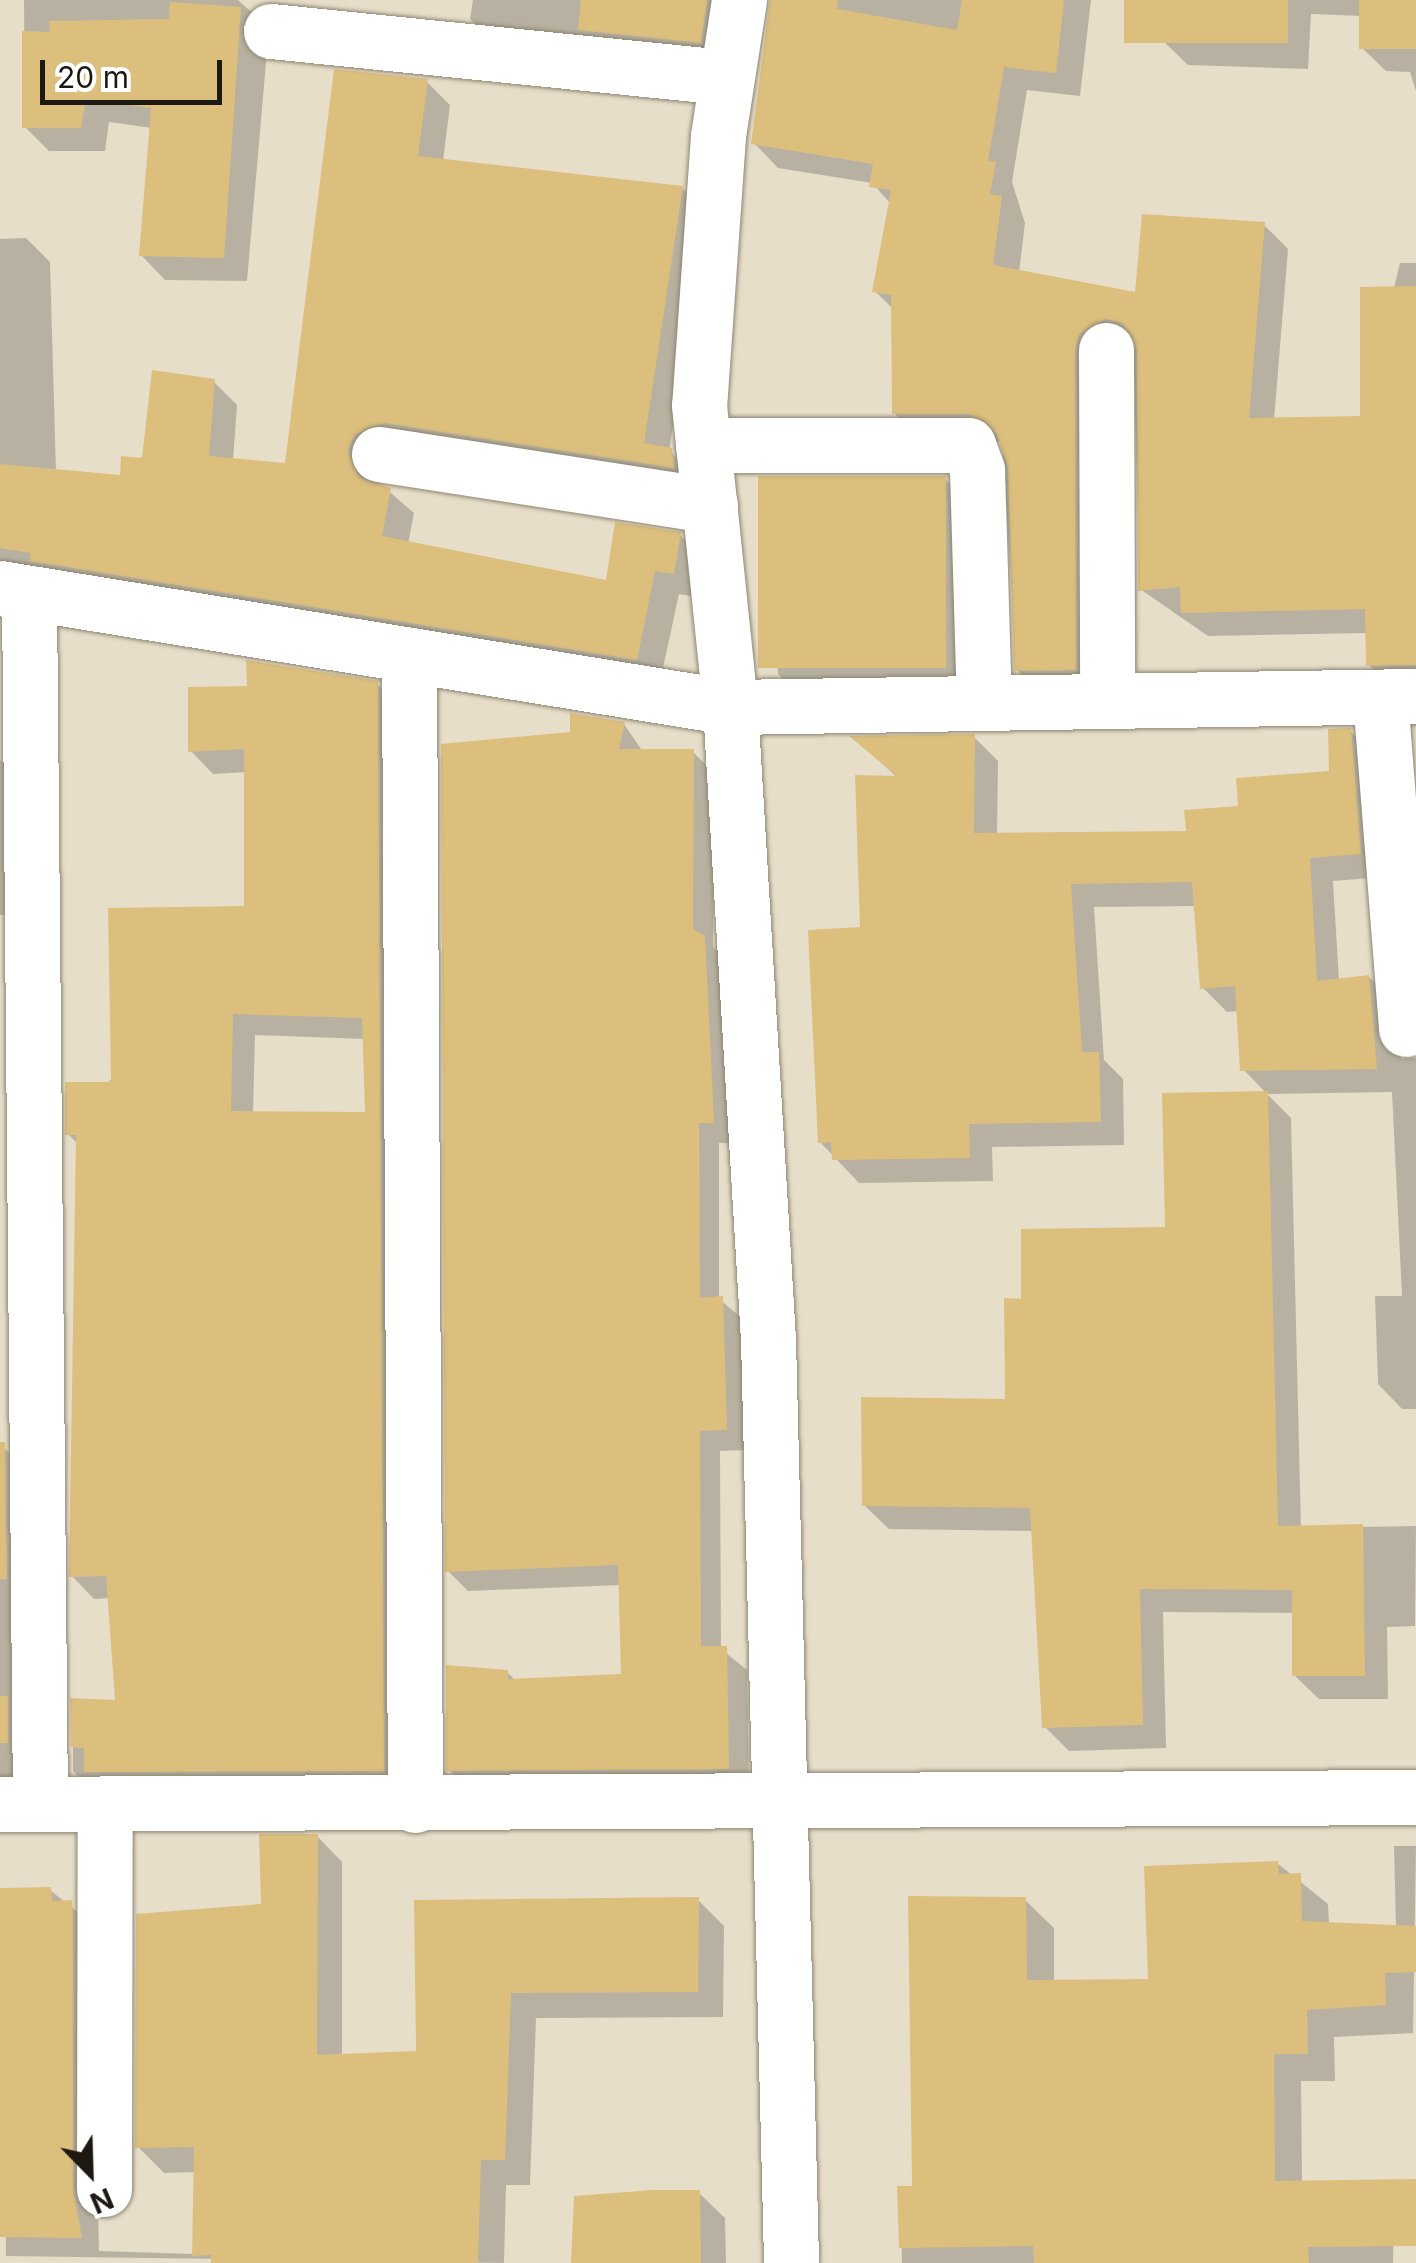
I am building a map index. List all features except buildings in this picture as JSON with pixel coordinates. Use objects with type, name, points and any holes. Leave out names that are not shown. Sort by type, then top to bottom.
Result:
[{"type":"street","points":[[738,0],[704,319],[704,445],[730,707],[786,1806],[791,2263]]},
{"type":"street","points":[[271,31],[727,77]]},
{"type":"street","points":[[1106,350],[1107,701]]},
{"type":"street","points":[[704,445],[968,445],[977,470],[984,703]]},
{"type":"street","points":[[379,454],[710,505]]},
{"type":"street","points":[[1406,1029],[1398,697],[730,707],[409,659],[14,591],[20,1804],[786,1806],[1416,1797]]},
{"type":"street","points":[[409,659],[415,1806]]},
{"type":"street","points":[[104,2190],[105,1804]]}]
